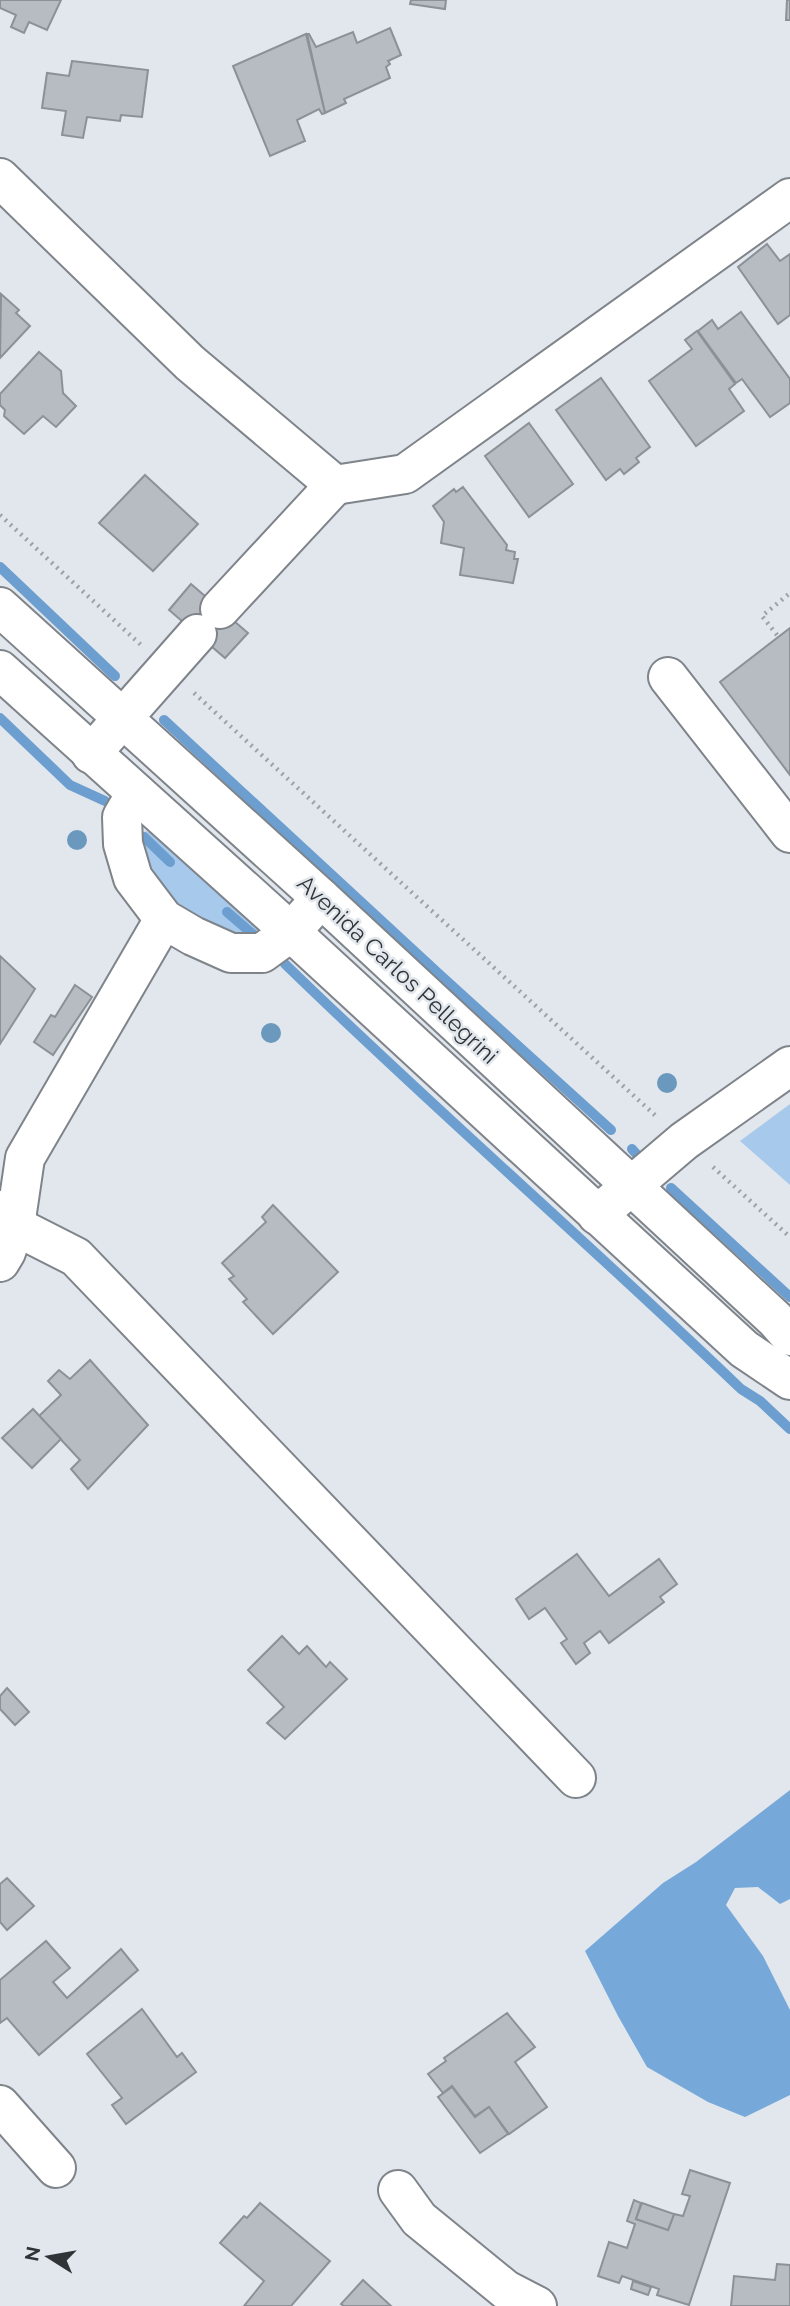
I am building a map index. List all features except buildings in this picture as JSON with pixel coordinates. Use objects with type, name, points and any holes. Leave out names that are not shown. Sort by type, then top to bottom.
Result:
[{"type":"street","points":[[0,178],[190,363],[335,485]]},
{"type":"street","points":[[91,754],[335,485],[405,474],[790,198]]},
{"type":"street","name":"Avenida Carlos Pellegrini","points":[[0,607],[321,898],[775,1319],[790,1336]]},
{"type":"street","name":"Avenida Carlos Pellegrini","points":[[0,670],[744,1349],[790,1380]]},
{"type":"street","points":[[668,677],[790,833]]},
{"type":"street","points":[[136,793],[122,817],[123,844],[133,878],[164,919],[193,936],[231,953],[262,953],[290,932],[321,898]]},
{"type":"street","points":[[0,1262],[6,1252],[8,1218],[25,1158],[164,919]]},
{"type":"street","points":[[597,1215],[684,1141],[790,1066]]},
{"type":"street","points":[[8,1218],[76,1257],[576,1779]]},
{"type":"street","points":[[0,2105],[56,2168]]},
{"type":"street","points":[[398,2190],[419,2219],[506,2290],[537,2306]]},
{"type":"path","points":[[0,515],[790,1237]]},
{"type":"path","points":[[777,635],[762,616],[790,593]]},
{"type":"shaded area","points":[[145,831],[157,834],[257,919],[257,930],[248,940],[234,939],[181,907],[153,883],[139,840]]},
{"type":"shaded area","points":[[790,1104],[790,1185],[740,1141]]},
{"type":"shaded area","points":[[790,1790],[790,1899],[780,1904],[758,1887],[735,1888],[726,1905],[763,1956],[790,2010],[790,2095],[745,2117],[708,2102],[647,2067],[585,1951],[663,1883],[696,1862]]},
{"type":"waterway","points":[[0,567],[115,676]]},
{"type":"waterway","points":[[0,718],[70,785],[105,801]]},
{"type":"waterway","points":[[164,720],[611,1130]]},
{"type":"waterway","points":[[144,837],[170,862]]},
{"type":"waterway","points":[[227,912],[256,937]]},
{"type":"waterway","points":[[285,964],[741,1389],[760,1401],[790,1429]]},
{"type":"waterway","points":[[632,1149],[639,1157]]},
{"type":"waterway","points":[[671,1188],[790,1297]]}]
